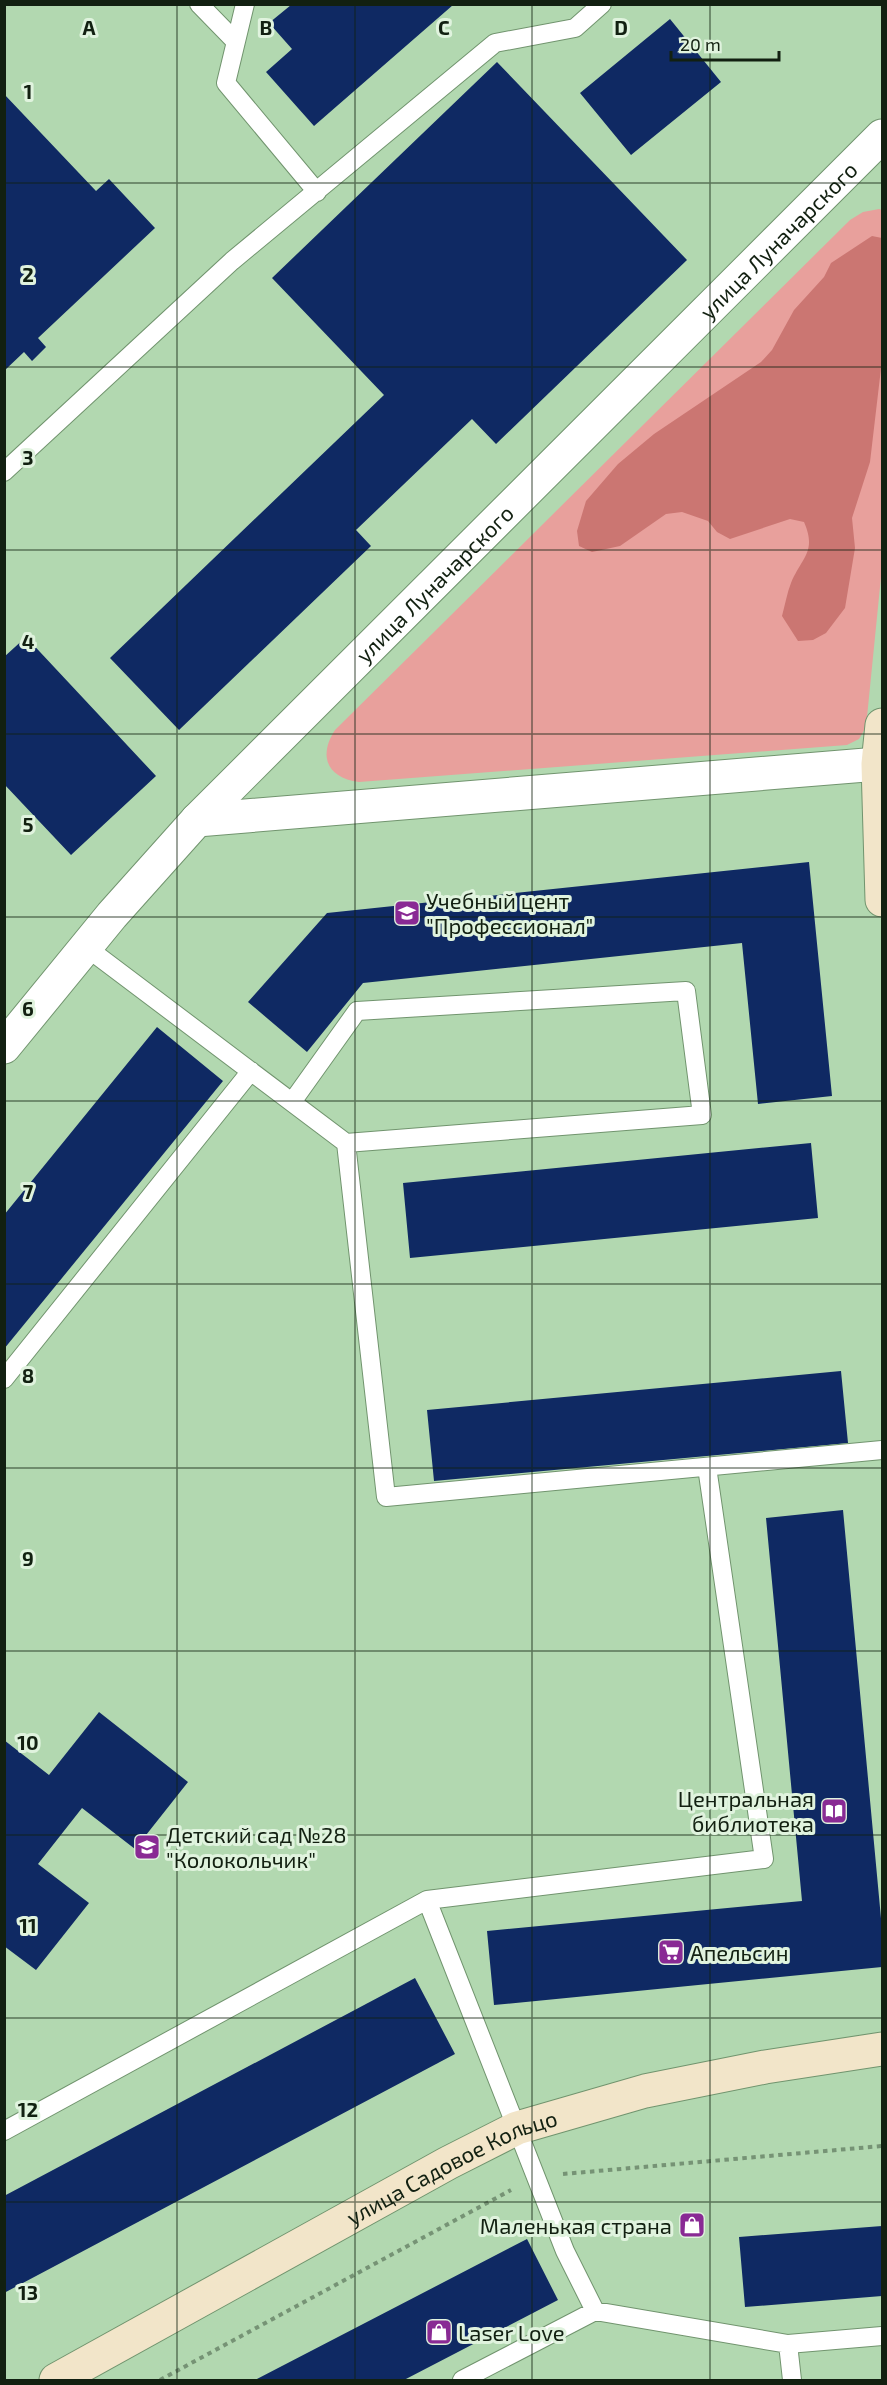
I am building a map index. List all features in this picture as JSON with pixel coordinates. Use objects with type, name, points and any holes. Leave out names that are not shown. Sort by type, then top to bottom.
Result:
[{"type":"main road","points":[[882,725],[878,764],[882,900]]},
{"type":"main road","name":"улица Садовое Кольцо","points":[[56,2380],[448,2163],[517,2128],[645,2091],[765,2067],[882,2049]]},
{"type":"street","name":"улица Луначарского","points":[[4,1047],[86,947],[197,820],[882,136]]},
{"type":"street","points":[[197,820],[878,764]]},
{"type":"lane","points":[[199,4],[236,42]]},
{"type":"lane","points":[[245,4],[225,83],[317,192]]},
{"type":"lane","points":[[4,472],[232,261],[495,43],[575,28],[602,4]]},
{"type":"lane","points":[[86,947],[346,1143],[702,1115],[686,990],[357,1011],[292,1102]]},
{"type":"lane","points":[[4,1379],[251,1071]]},
{"type":"lane","points":[[346,1143],[386,1497],[882,1450]]},
{"type":"lane","points":[[4,2131],[427,1900],[764,1859],[707,1467]]},
{"type":"lane","points":[[427,1900],[566,2251],[594,2311]]},
{"type":"lane","points":[[462,2380],[594,2311],[788,2344],[882,2336]]},
{"type":"lane","points":[[788,2344],[792,2380]]},
{"type":"path","points":[[160,2380],[536,2176],[882,2146]]},
{"type":"shaded area","points":[[882,210],[882,567],[866,727],[859,739],[847,745],[359,782],[348,780],[333,771],[327,757],[327,749],[335,730],[850,220],[863,212]]},
{"type":"shaded area","points":[[872,236],[882,238],[882,360],[870,462],[852,518],[855,548],[845,608],[826,633],[813,640],[798,641],[782,616],[791,583],[807,554],[809,541],[804,522],[790,519],[730,539],[717,532],[708,521],[682,512],[666,514],[620,546],[592,552],[579,546],[577,531],[586,501],[618,464],[654,434],[761,362],[772,350],[794,310],[824,277],[831,263]]},
{"type":"building","points":[[291,5],[453,5],[314,126],[266,72],[292,49],[269,23]]},
{"type":"building","points":[[670,19],[721,82],[631,155],[580,93]]},
{"type":"building","points":[[497,62],[687,260],[496,444],[472,419],[356,530],[371,546],[179,730],[110,658],[384,395],[272,278]]},
{"type":"building","points":[[4,94],[96,191],[109,179],[155,228],[38,338],[46,347],[32,361],[24,352],[4,371]]},
{"type":"building","points":[[26,637],[156,776],[71,855],[4,784],[4,657]]},
{"type":"building","points":[[809,862],[832,1096],[758,1104],[742,943],[363,983],[307,1052],[248,1002],[327,913]]},
{"type":"building","points":[[157,1027],[223,1081],[4,1349],[4,1215]]},
{"type":"building","points":[[811,1143],[818,1218],[410,1258],[403,1183]]},
{"type":"building","points":[[841,1371],[848,1443],[434,1481],[427,1410]]},
{"type":"building","points":[[843,1510],[882,1929],[882,1967],[494,2005],[487,1931],[802,1901],[766,1518]]},
{"type":"building","points":[[99,1712],[188,1782],[135,1849],[82,1808],[38,1864],[89,1903],[36,1970],[4,1946],[4,1740],[49,1775]]},
{"type":"building","points":[[415,1978],[455,2054],[4,2293],[4,2196]]},
{"type":"building","points":[[882,2226],[882,2296],[745,2307],[739,2237]]},
{"type":"building","points":[[527,2239],[558,2300],[404,2380],[255,2380]]},
{"type":"place","name":"Учебный цент \"Профессионал\"","points":[[407,913]]},
{"type":"place","name":"Центральная библиотека","points":[[834,1811]]},
{"type":"place","name":"Детский сад №28 \"Колокольчик\"","points":[[147,1847]]},
{"type":"place","name":"Апельсин","points":[[671,1952]]},
{"type":"place","name":"Маленькая страна","points":[[692,2225]]},
{"type":"place","name":"Laser Love","points":[[439,2332]]}]
